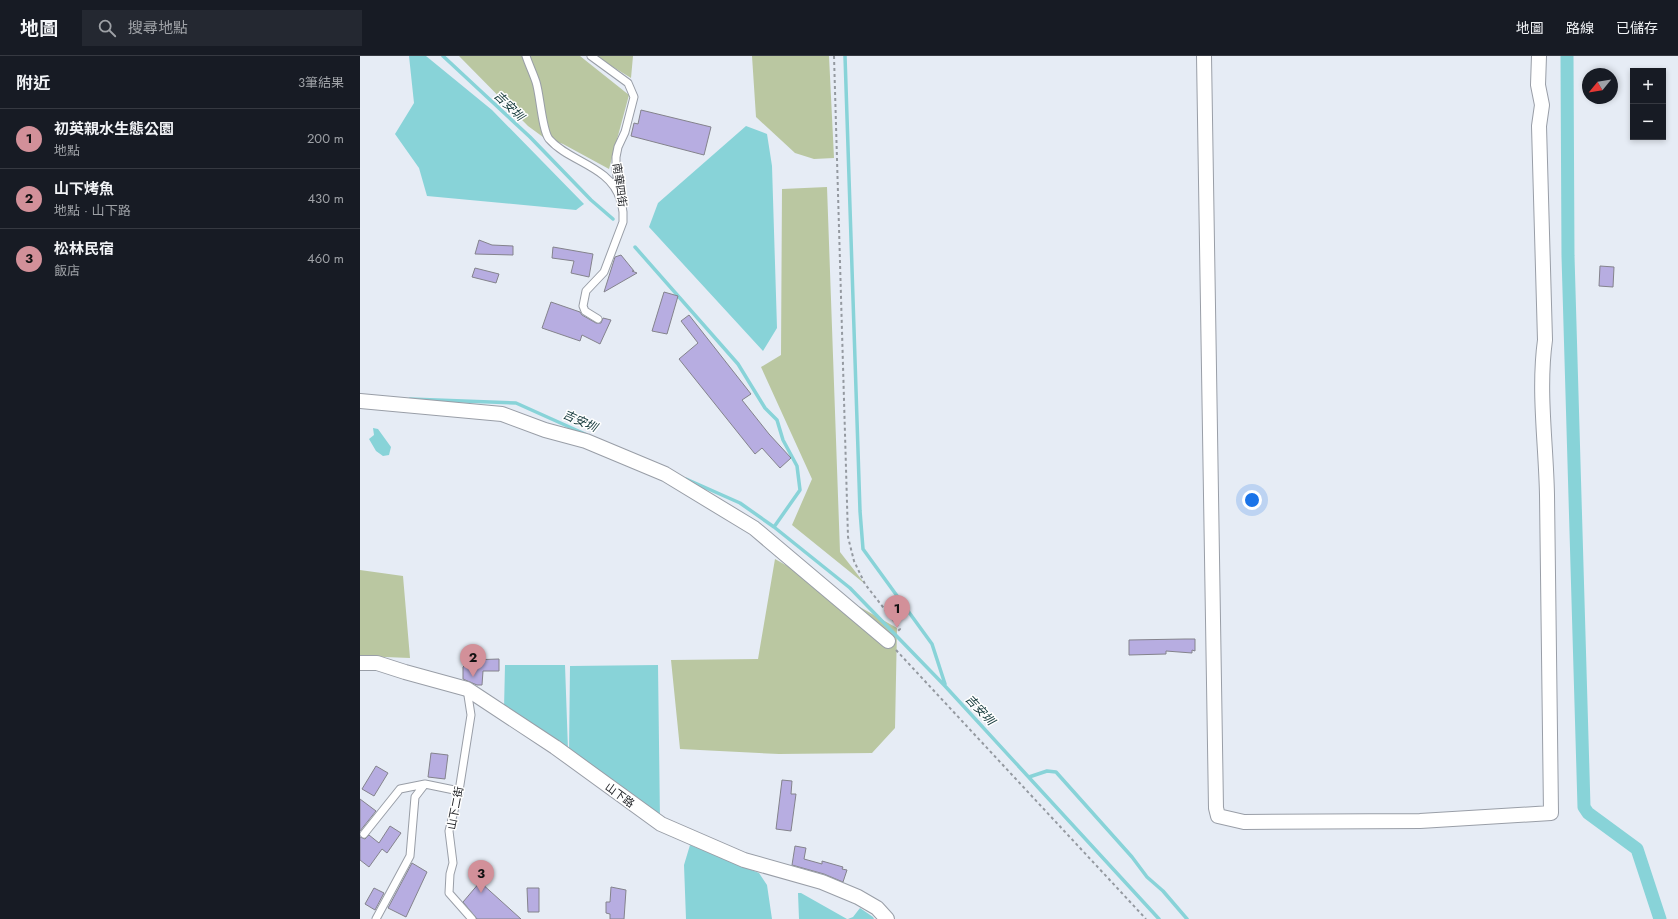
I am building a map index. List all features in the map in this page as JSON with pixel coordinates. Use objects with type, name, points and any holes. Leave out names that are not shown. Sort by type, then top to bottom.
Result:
[{"type":"street","points":[[1204,56],[1216,808],[1218,816],[1244,822],[1420,821],[1551,813],[1546,463],[1542,388],[1542,360],[1545,340],[1539,126],[1542,105],[1538,85],[1539,56]]},
{"type":"street","points":[[360,401],[502,414],[545,430],[586,441],[665,474],[754,528],[888,641]]},
{"type":"street","name":"山下路","points":[[360,663],[377,662],[405,672],[467,689],[555,748],[661,824],[744,860],[795,874],[843,891],[877,908],[885,915],[887,919]]},
{"type":"lane","points":[[526,56],[536,83],[548,137],[561,149],[588,164],[610,182],[619,196],[623,212]]},
{"type":"lane","name":"南華四街","points":[[591,56],[628,83],[634,97],[625,132],[618,147],[616,157],[616,170],[623,212],[623,222],[604,272],[586,291],[583,306],[585,311],[598,319]]},
{"type":"lane","name":"山下二街","points":[[467,689],[471,716],[459,791],[449,831],[453,863],[450,874],[449,893],[472,919]]},
{"type":"lane","points":[[376,919],[410,856],[416,797],[425,784]]},
{"type":"lane","points":[[364,834],[400,789],[425,784],[459,791]]},
{"type":"path","points":[[834,56],[848,538],[854,561],[865,584],[900,629]]},
{"type":"path","points":[[888,641],[1146,919]]},
{"type":"green space","points":[[459,56],[580,56],[629,95],[609,169],[563,144],[543,137],[528,126]]},
{"type":"green space","points":[[596,56],[633,56],[631,78],[600,59]]},
{"type":"green space","points":[[752,56],[829,56],[834,158],[814,159],[795,153],[756,117]]},
{"type":"green space","points":[[827,187],[840,552],[865,584],[792,525],[812,479],[761,367],[781,355],[782,189]]},
{"type":"green space","points":[[775,559],[897,628],[895,728],[872,753],[779,754],[680,749],[671,660],[758,659]]},
{"type":"green space","points":[[360,570],[403,576],[410,658],[360,656]]},
{"type":"water","points":[[409,56],[426,56],[492,110],[584,204],[576,210],[427,196],[419,168],[395,134],[414,103]]},
{"type":"water","points":[[746,126],[767,134],[772,166],[777,328],[763,351],[649,227],[658,203]]},
{"type":"water","points":[[373,428],[378,429],[391,447],[389,455],[383,456],[376,451],[369,439],[374,435]]},
{"type":"water","points":[[505,665],[565,665],[568,750],[504,709]]},
{"type":"water","points":[[658,665],[660,821],[569,752],[570,666]]},
{"type":"water","points":[[690,845],[759,873],[767,885],[772,919],[686,919],[684,865]]},
{"type":"water","points":[[798,893],[801,893],[847,919],[799,919]]},
{"type":"water","points":[[860,908],[874,919],[848,919],[853,917]]},
{"type":"building","points":[[641,110],[711,127],[704,155],[631,136],[634,123],[638,124]]},
{"type":"building","points":[[479,240],[492,245],[513,246],[513,255],[475,254]]},
{"type":"building","points":[[553,247],[593,254],[589,277],[571,273],[574,261],[552,258]]},
{"type":"building","points":[[621,255],[634,271],[632,271],[637,273],[604,292],[615,257]]},
{"type":"building","points":[[1600,266],[1614,267],[1613,287],[1599,286]]},
{"type":"building","points":[[475,268],[499,274],[496,283],[472,277]]},
{"type":"building","points":[[664,292],[678,296],[667,334],[652,331]]},
{"type":"building","points":[[551,302],[580,312],[582,315],[596,323],[601,323],[603,318],[611,320],[600,344],[582,335],[580,341],[542,328]]},
{"type":"building","points":[[689,315],[751,394],[742,400],[769,434],[791,458],[780,468],[762,448],[755,454],[679,359],[698,343],[681,321]]},
{"type":"building","points":[[1195,639],[1195,651],[1192,650],[1192,653],[1166,651],[1166,654],[1129,655],[1129,640]]},
{"type":"building","points":[[499,659],[499,671],[483,671],[482,685],[477,685],[463,679],[463,667],[470,660]]},
{"type":"building","points":[[431,753],[448,755],[445,779],[428,777]]},
{"type":"building","points":[[376,766],[388,773],[374,796],[362,789]]},
{"type":"building","points":[[782,780],[792,781],[791,794],[796,794],[791,831],[776,829]]},
{"type":"building","points":[[360,799],[376,811],[360,831]]},
{"type":"building","points":[[390,826],[401,833],[387,853],[382,849],[369,867],[360,860],[360,837],[365,839],[369,835],[379,843]]},
{"type":"building","points":[[795,846],[806,848],[804,859],[822,864],[822,861],[843,867],[842,869],[847,870],[843,882],[824,874],[792,865]]},
{"type":"building","points":[[412,863],[427,872],[406,917],[388,908]]},
{"type":"building","points":[[480,882],[521,919],[477,919],[463,902]]},
{"type":"building","points":[[611,887],[626,890],[624,919],[610,919],[610,914],[606,913],[606,902],[610,902]]},
{"type":"building","points":[[374,888],[384,893],[375,910],[365,904]]},
{"type":"building","points":[[527,888],[539,888],[539,912],[528,912]]},
{"type":"waterway","name":"吉安圳","points":[[443,56],[530,137],[591,200],[613,219]]},
{"type":"waterway","points":[[845,56],[860,511],[863,549],[932,644],[945,684]]},
{"type":"waterway","points":[[1567,56],[1568,256],[1584,807],[1588,813],[1637,849],[1660,919]]},
{"type":"waterway","name":"吉安圳","points":[[635,247],[738,364],[765,408],[777,420],[783,440],[797,466],[800,490],[774,527]]},
{"type":"waterway","name":"吉安圳","points":[[410,399],[516,403],[585,434]]},
{"type":"waterway","name":"吉安圳","points":[[686,479],[740,503],[774,527],[850,588],[945,686],[1159,919]]},
{"type":"waterway","points":[[1029,777],[1047,771],[1056,772],[1132,857],[1147,877],[1163,891],[1187,919]]},
{"type":"place","name":"初英親水生態公園","points":[[897,628]]},
{"type":"place","name":"山下烤魚","points":[[473,677]]},
{"type":"place","name":"松林民宿","points":[[481,893]]}]
